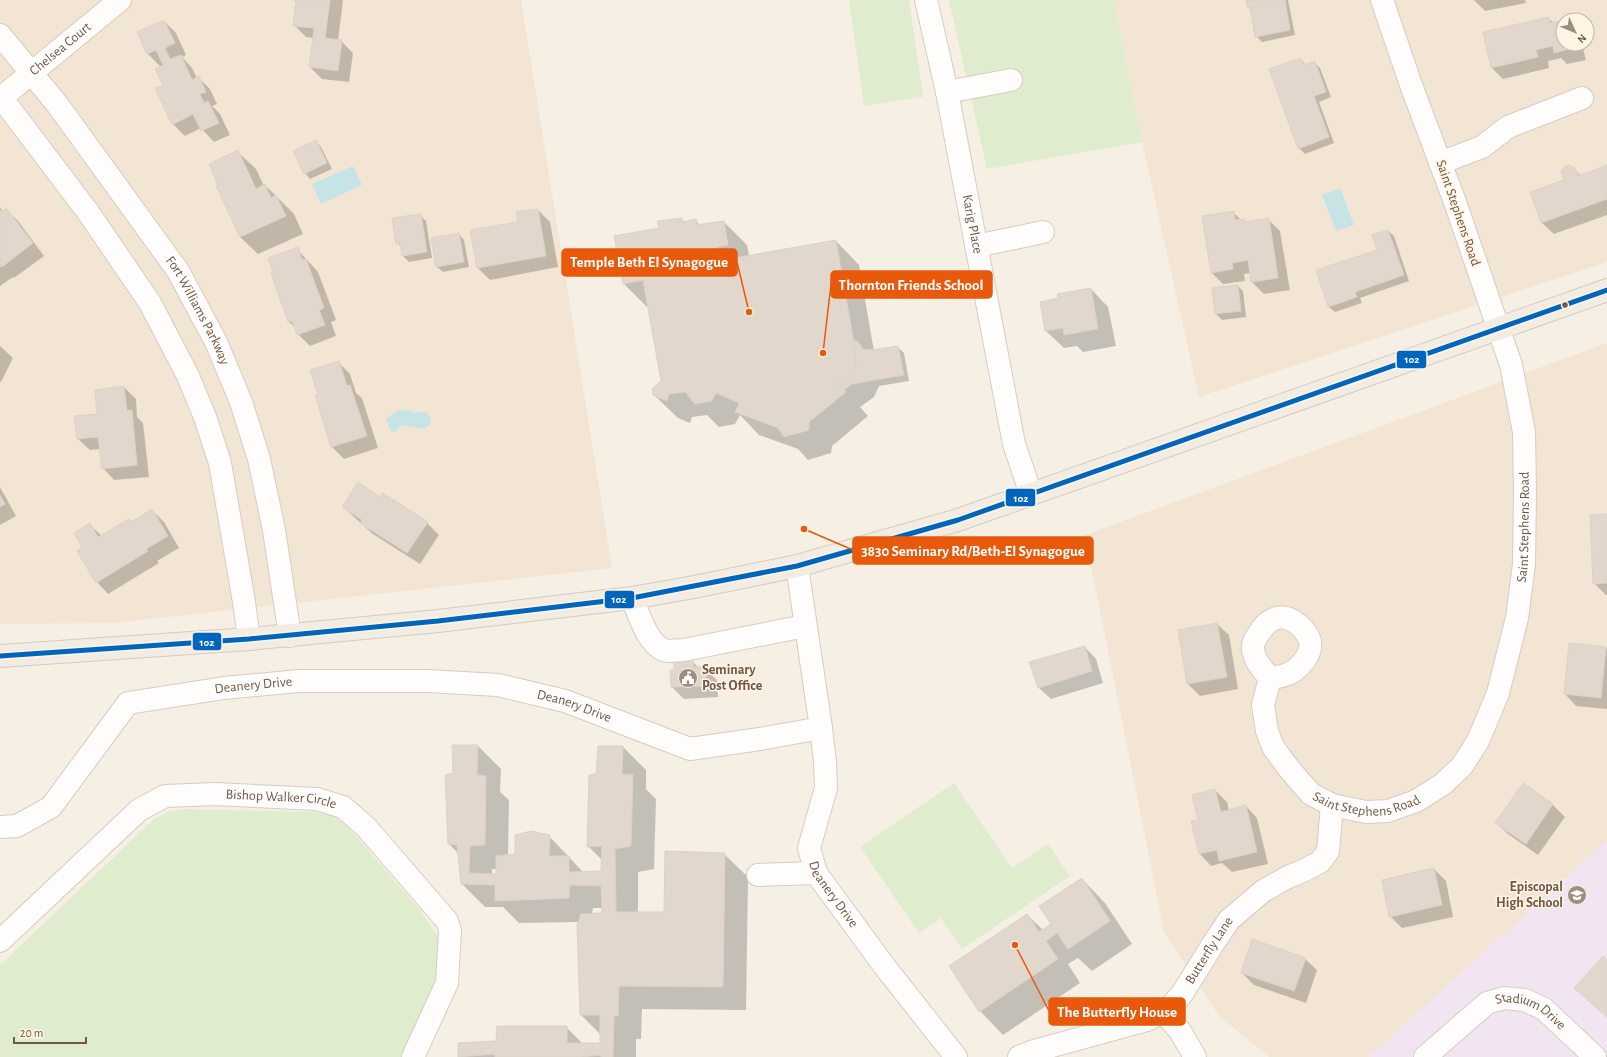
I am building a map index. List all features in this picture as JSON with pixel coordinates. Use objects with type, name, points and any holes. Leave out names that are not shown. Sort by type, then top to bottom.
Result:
[{"type":"main road","points":[[0,656],[290,636],[438,621],[632,598],[708,585],[797,566],[928,529],[1031,494],[1607,290]]},
{"type":"street","name":"Chelsea Court","points":[[1,97],[120,0]]},
{"type":"street","name":"Karig Place","points":[[926,0],[947,92],[1014,444],[1031,494]]},
{"type":"street","name":"Saint Stephens Road","points":[[1270,678],[1263,705],[1267,731],[1273,747],[1290,770],[1311,794],[1332,805],[1366,812],[1388,811],[1416,801],[1443,784],[1462,766],[1478,741],[1498,693],[1517,618],[1524,564],[1524,432],[1511,365],[1455,202],[1411,85],[1382,0]]},
{"type":"street","name":"Fort Williams Parkway","points":[[0,34],[62,110],[178,271],[216,342],[241,402],[259,459],[274,530],[290,636]]},
{"type":"street","points":[[947,92],[1011,80]]},
{"type":"street","points":[[1,97],[88,212],[150,303],[188,376],[205,417],[220,463],[249,639]]},
{"type":"street","points":[[1440,162],[1482,147],[1508,127],[1582,98]]},
{"type":"street","points":[[976,246],[1043,232]]},
{"type":"street","points":[[797,566],[821,728]]},
{"type":"street","points":[[632,598],[647,634],[657,645],[667,651],[684,650],[806,626]]},
{"type":"street","name":"Deanery Drive","points":[[0,827],[17,826],[50,807],[128,703],[224,688],[306,681],[428,681],[498,685],[565,701],[690,749],[760,740],[821,728],[826,788],[809,848],[816,873],[885,967],[956,1057]]},
{"type":"street","name":"Bishop Walker Circle","points":[[0,941],[139,810],[165,796],[215,794],[317,799],[344,807],[366,827],[447,921],[450,931],[447,983],[413,1057]]},
{"type":"street","name":"Butterfly Lane","points":[[1019,1057],[1034,1051],[1147,1020],[1167,1010],[1182,994],[1229,920],[1263,891],[1320,862],[1328,851],[1332,805]]},
{"type":"street","points":[[758,875],[816,873]]},
{"type":"street","name":"Stadium Drive","points":[[1425,1057],[1487,1003],[1504,998],[1525,1000],[1544,1009],[1595,1057]]},
{"type":"street","points":[[1163,1012],[1180,1031],[1196,1057]]},
{"type":"shaded area","points":[[0,0],[521,0],[612,568],[113,623],[0,624]]},
{"type":"shaded area","points":[[1114,0],[1607,0],[1607,262],[1199,397],[1142,142]]},
{"type":"shaded area","points":[[1607,343],[1607,840],[1369,1057],[1269,1057],[1219,1016],[1164,932],[1085,535]]},
{"type":"shaded area","name":"Episcopal High School","points":[[1607,840],[1607,1057],[1369,1057],[1486,950]]},
{"type":"green space","points":[[849,0],[909,0],[923,97],[864,106]]},
{"type":"green space","points":[[949,0],[1114,0],[1142,142],[987,169]]},
{"type":"green space","points":[[954,783],[1012,868],[1048,844],[1070,876],[962,949],[941,918],[919,933],[860,847]]},
{"type":"green space","points":[[183,809],[314,812],[332,816],[347,826],[420,910],[438,937],[439,984],[403,1057],[0,1057],[0,965],[154,819],[168,812]]},
{"type":"water","points":[[353,166],[362,185],[321,204],[312,184]]},
{"type":"water","points":[[1340,188],[1354,225],[1336,231],[1322,195]]},
{"type":"water","points":[[409,410],[413,413],[426,412],[431,419],[430,425],[422,429],[402,425],[395,432],[392,432],[386,419],[397,411]]},
{"type":"building","points":[[293,0],[330,0],[325,38],[342,40],[338,71],[309,67],[314,28],[293,26],[296,1]]},
{"type":"building","points":[[1246,0],[1285,0],[1290,30],[1255,37],[1250,7],[1247,7]]},
{"type":"building","points":[[1549,17],[1550,23],[1555,22],[1555,52],[1558,52],[1554,53],[1553,46],[1536,50],[1538,57],[1491,68],[1483,32]]},
{"type":"building","points":[[164,20],[175,43],[165,48],[170,59],[181,55],[192,80],[199,76],[206,92],[200,94],[204,103],[208,101],[219,123],[201,131],[193,114],[172,125],[155,88],[163,85],[155,69],[163,65],[156,50],[147,54],[137,32]]},
{"type":"building","points":[[1301,58],[1304,65],[1315,61],[1326,92],[1314,96],[1329,137],[1298,149],[1269,69]]},
{"type":"building","points":[[316,140],[327,163],[304,174],[293,151]]},
{"type":"building","points":[[238,150],[256,189],[265,184],[271,198],[276,195],[286,216],[240,237],[216,186],[218,185],[209,164]]},
{"type":"building","points":[[1569,165],[1575,168],[1578,176],[1607,165],[1607,199],[1541,223],[1530,192],[1564,180],[1561,172],[1564,167]]},
{"type":"building","points":[[6,208],[33,243],[2,267],[0,266],[0,210],[2,212]]},
{"type":"building","points":[[538,209],[546,256],[477,268],[470,230],[518,222],[516,212]]},
{"type":"building","points":[[1234,211],[1235,220],[1244,219],[1244,222],[1269,218],[1278,278],[1251,282],[1248,260],[1232,263],[1233,269],[1211,273],[1202,216]]},
{"type":"building","points":[[421,214],[427,252],[402,256],[400,243],[396,244],[392,218]]},
{"type":"building","points":[[682,218],[682,222],[696,219],[697,225],[724,221],[728,245],[717,247],[718,261],[836,240],[855,349],[856,363],[851,373],[838,383],[846,392],[809,422],[809,430],[784,437],[778,428],[735,412],[739,403],[716,393],[712,401],[695,404],[685,392],[669,394],[667,401],[653,395],[652,389],[661,381],[643,280],[623,284],[614,236],[659,228],[657,221]]},
{"type":"building","points":[[1388,230],[1404,275],[1355,292],[1357,297],[1328,307],[1316,270],[1377,250],[1372,235]]},
{"type":"building","points":[[459,233],[464,262],[436,267],[431,238]]},
{"type":"building","points":[[298,247],[302,260],[306,259],[324,308],[319,310],[325,325],[297,335],[292,321],[288,322],[271,273],[273,272],[268,258]]},
{"type":"building","points":[[1238,285],[1241,311],[1215,314],[1212,288]]},
{"type":"building","points":[[1091,288],[1098,329],[1064,335],[1063,328],[1045,331],[1040,302],[1058,298],[1057,294]]},
{"type":"building","points":[[853,339],[859,343],[863,349],[871,350],[898,346],[904,375],[852,384],[844,390],[838,383],[851,373],[856,363]]},
{"type":"building","points":[[339,361],[347,386],[350,385],[367,436],[331,447],[315,395],[318,395],[310,370]]},
{"type":"building","points":[[124,386],[127,411],[132,410],[137,465],[102,469],[98,437],[77,439],[74,416],[97,414],[95,390]]},
{"type":"building","points":[[358,482],[380,497],[383,493],[428,522],[407,553],[360,523],[362,520],[342,507]]},
{"type":"building","points":[[0,495],[5,504],[0,507]]},
{"type":"building","points":[[152,509],[168,536],[146,549],[148,551],[96,583],[77,551],[82,547],[74,533],[90,523],[98,537],[129,519],[131,522]]},
{"type":"building","points":[[1607,514],[1607,583],[1593,584],[1590,515]]},
{"type":"building","points":[[1217,623],[1227,677],[1187,684],[1178,630]]},
{"type":"building","points":[[1569,643],[1606,647],[1601,698],[1564,694]]},
{"type":"building","points":[[1085,646],[1092,671],[1038,688],[1029,662]]},
{"type":"building","name":"Seminary Post Office","points":[[674,661],[693,661],[693,667],[705,667],[706,686],[671,687],[670,670],[674,670]]},
{"type":"building","points":[[452,745],[478,745],[477,775],[486,776],[485,845],[470,846],[469,873],[496,874],[496,856],[515,854],[515,835],[531,831],[550,835],[549,856],[569,856],[569,872],[601,871],[602,846],[587,847],[589,775],[596,774],[598,746],[623,746],[622,775],[633,774],[631,846],[615,849],[616,912],[664,912],[665,851],[725,853],[723,987],[619,986],[618,1016],[614,1016],[613,1057],[601,1057],[601,1055],[580,1057],[495,1057],[495,1054],[458,1057],[458,1043],[496,1041],[497,1026],[567,1026],[567,1043],[600,1043],[600,1015],[580,1015],[577,925],[581,914],[602,913],[601,886],[570,885],[569,898],[495,901],[495,885],[461,884],[457,845],[448,844],[445,775],[453,773]]},
{"type":"building","points":[[1523,783],[1553,804],[1526,844],[1495,823]]},
{"type":"building","points":[[1215,789],[1221,812],[1246,805],[1257,852],[1219,861],[1217,850],[1199,854],[1191,821],[1198,820],[1192,795]]},
{"type":"building","points":[[1434,868],[1442,905],[1389,917],[1382,880]]},
{"type":"building","points":[[1082,878],[1110,921],[1068,949],[1057,933],[1046,941],[1058,959],[979,1012],[949,966],[1027,914],[1039,932],[1051,924],[1039,906]]},
{"type":"building","points":[[1252,939],[1306,958],[1294,991],[1241,973]]},
{"type":"building","points":[[1603,956],[1607,960],[1607,1017],[1574,988]]},
{"type":"transit line","name":"102","points":[[0,656],[249,639],[438,621],[632,598],[797,566],[958,520],[1607,290]]},
{"type":"place","name":"Temple Beth El Synagogue","points":[[749,312]]},
{"type":"place","name":"Thornton Friends School","points":[[823,353]]},
{"type":"place","name":"3830 Seminary Rd/Beth-El Synagogue","points":[[804,529]]},
{"type":"place","name":"Seminary Post Office","points":[[688,678]]},
{"type":"place","name":"Episcopal High School","points":[[1577,895]]},
{"type":"place","name":"The Butterfly House","points":[[1015,945]]}]
